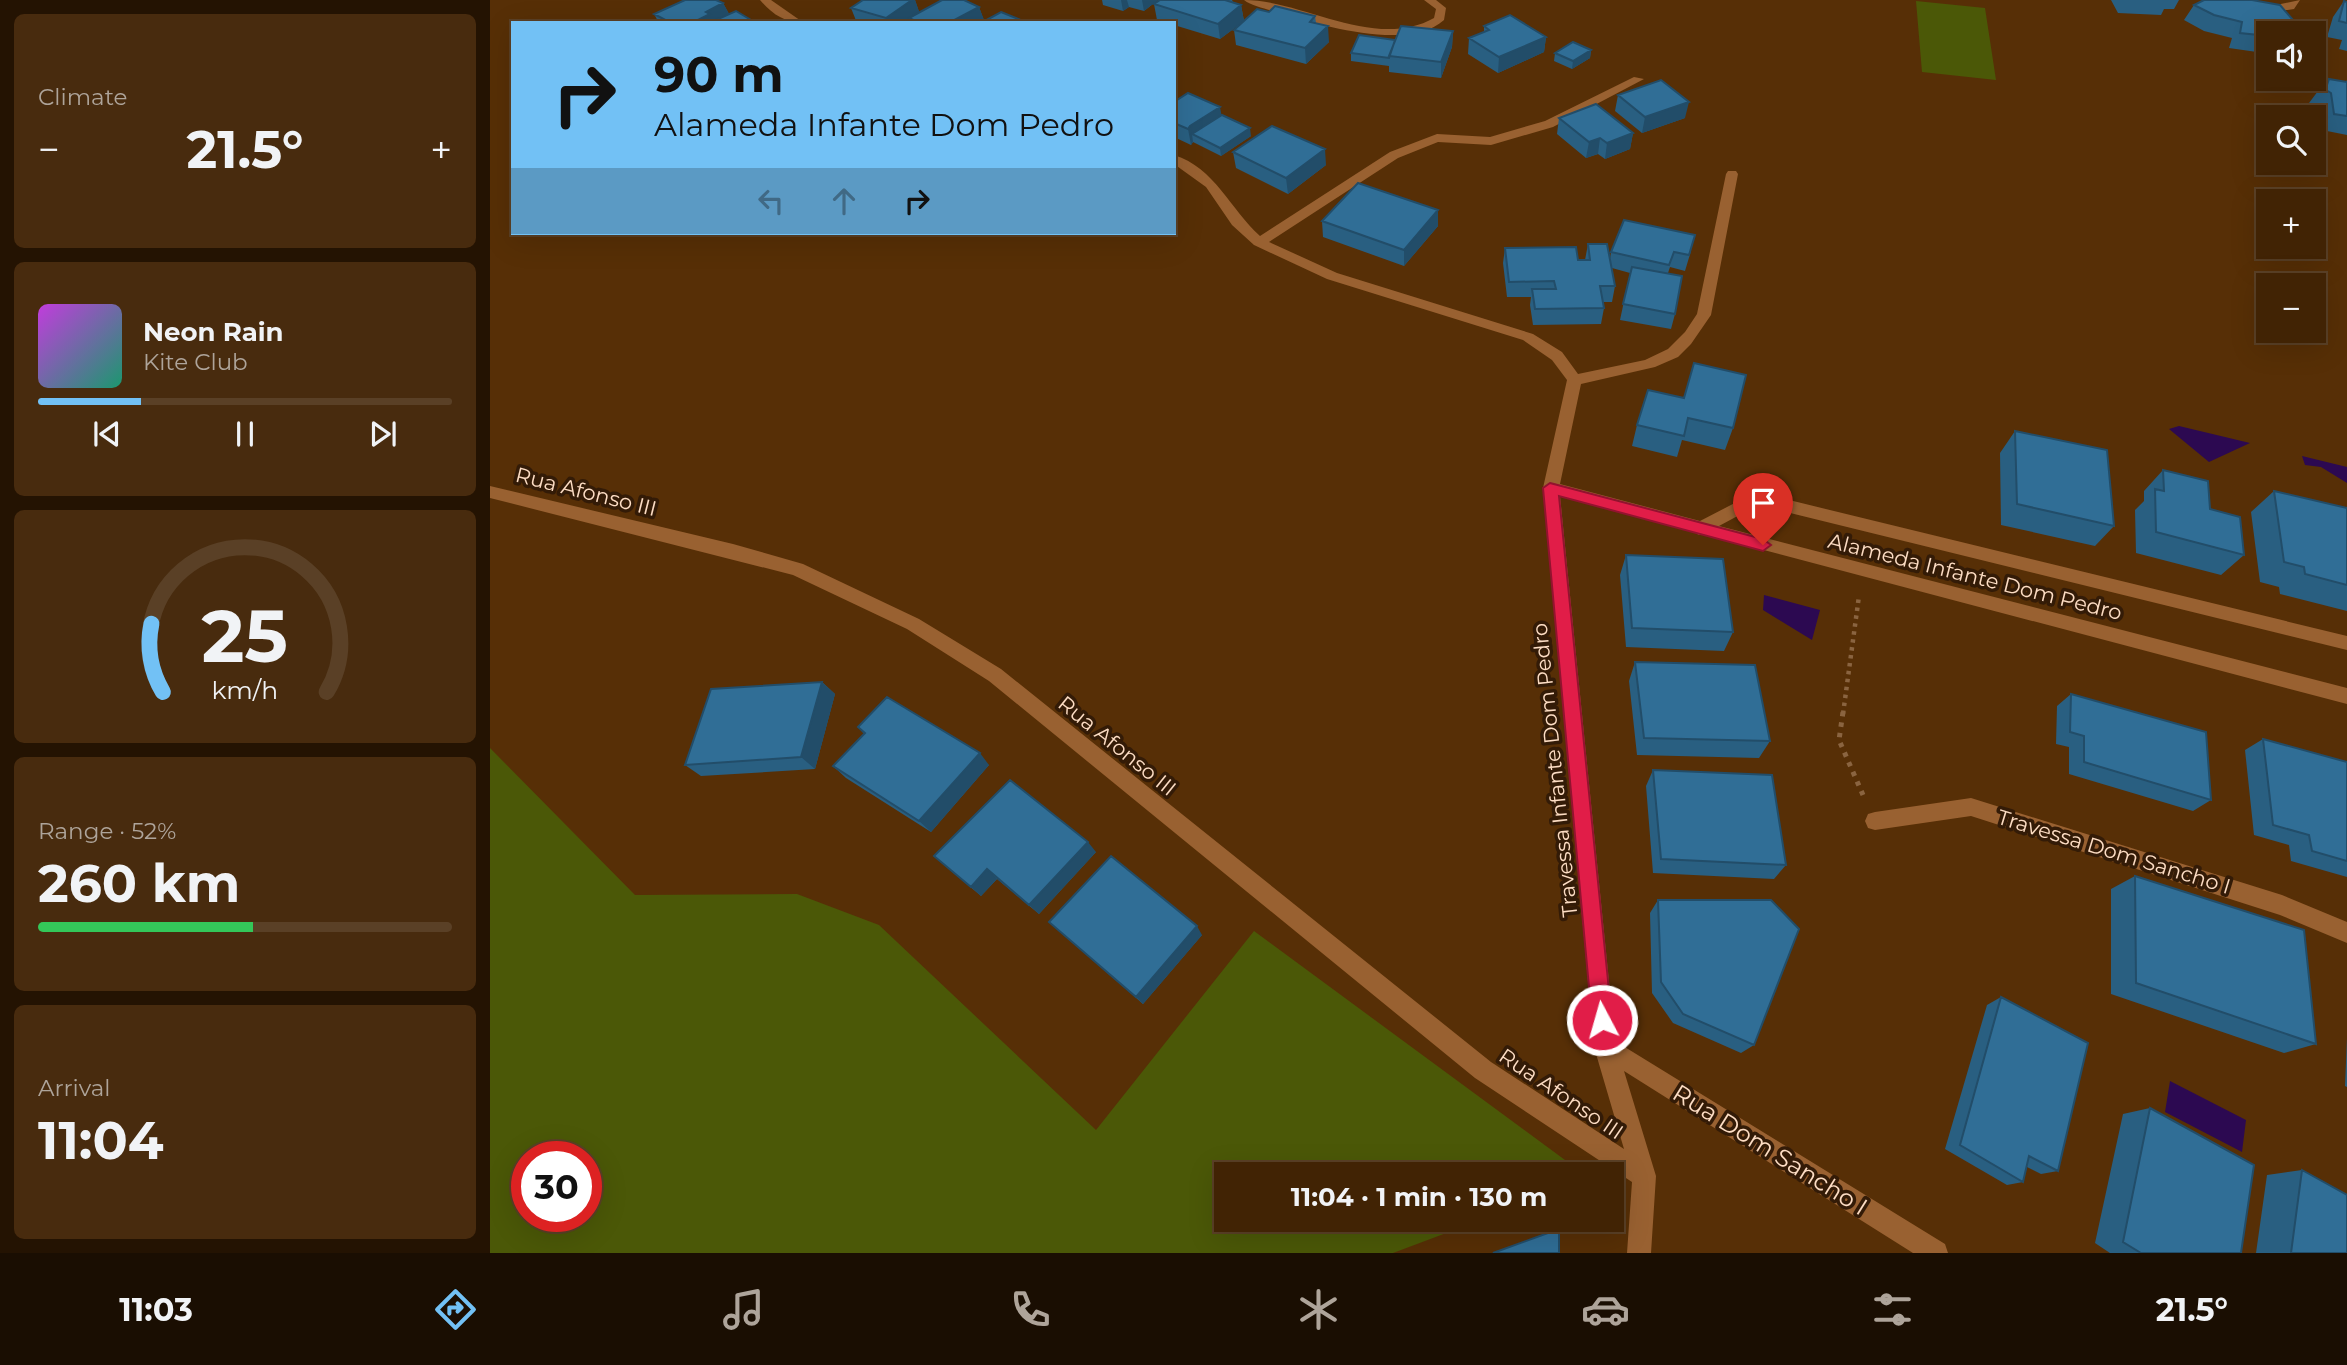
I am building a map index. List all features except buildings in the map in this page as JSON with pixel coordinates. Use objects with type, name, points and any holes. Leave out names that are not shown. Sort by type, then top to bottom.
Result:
[{"type":"street","points":[[765,0],[777,11],[795,21]]},
{"type":"street","points":[[1249,0],[1311,20],[1376,30],[1417,30],[1439,20],[1441,8],[1429,0]]},
{"type":"street","points":[[2226,0],[2266,10],[2290,7],[2295,0]]},
{"type":"street","points":[[1259,242],[1394,155],[1437,138],[1491,141],[1549,124],[1638,79]]},
{"type":"street","points":[[1176,160],[1189,166],[1211,184],[1237,222],[1259,242],[1332,276],[1528,337],[1557,356],[1574,380],[1630,369],[1675,352],[1695,327],[1704,315],[1732,173]]},
{"type":"street","name":"Travessa Infante Dom Pedro","points":[[1574,380],[1550,488],[1605,1047],[1644,1176]]},
{"type":"street","name":"Alameda Infante Dom Pedro","points":[[1550,488],[2347,696]]},
{"type":"street","name":"Rua Afonso III","points":[[490,492],[797,569],[912,624],[995,676],[1483,1070],[1644,1176]]},
{"type":"street","points":[[1699,529],[1756,498],[2347,643]]},
{"type":"street","name":"Travessa Dom Sancho I","points":[[1875,821],[1971,807],[2282,905],[2347,933]]},
{"type":"street","name":"Rua Dom Sancho I","points":[[1605,1047],[1936,1253]]},
{"type":"street","points":[[1639,1253],[1644,1176]]},
{"type":"path","points":[[1862,571],[1839,740],[1875,821]]},
{"type":"green space","points":[[1916,1],[1985,8],[1996,80],[1922,72]]},
{"type":"green space","points":[[490,748],[635,895],[797,894],[879,925],[1096,1130],[1254,931],[1568,1162],[1214,1162],[1214,1232],[1449,1232],[1393,1253],[490,1253]]},
{"type":"shaded area","points":[[2179,426],[2250,443],[2209,462],[2169,429]]},
{"type":"shaded area","points":[[2302,456],[2347,467],[2347,483],[2321,467],[2305,465]]},
{"type":"shaded area","points":[[1764,595],[1820,610],[1812,640],[1763,610]]},
{"type":"shaded area","points":[[2170,1081],[2246,1120],[2242,1152],[2165,1112]]},
{"type":"route","points":[[1602,1020],[1550,488],[1763,545]]}]
